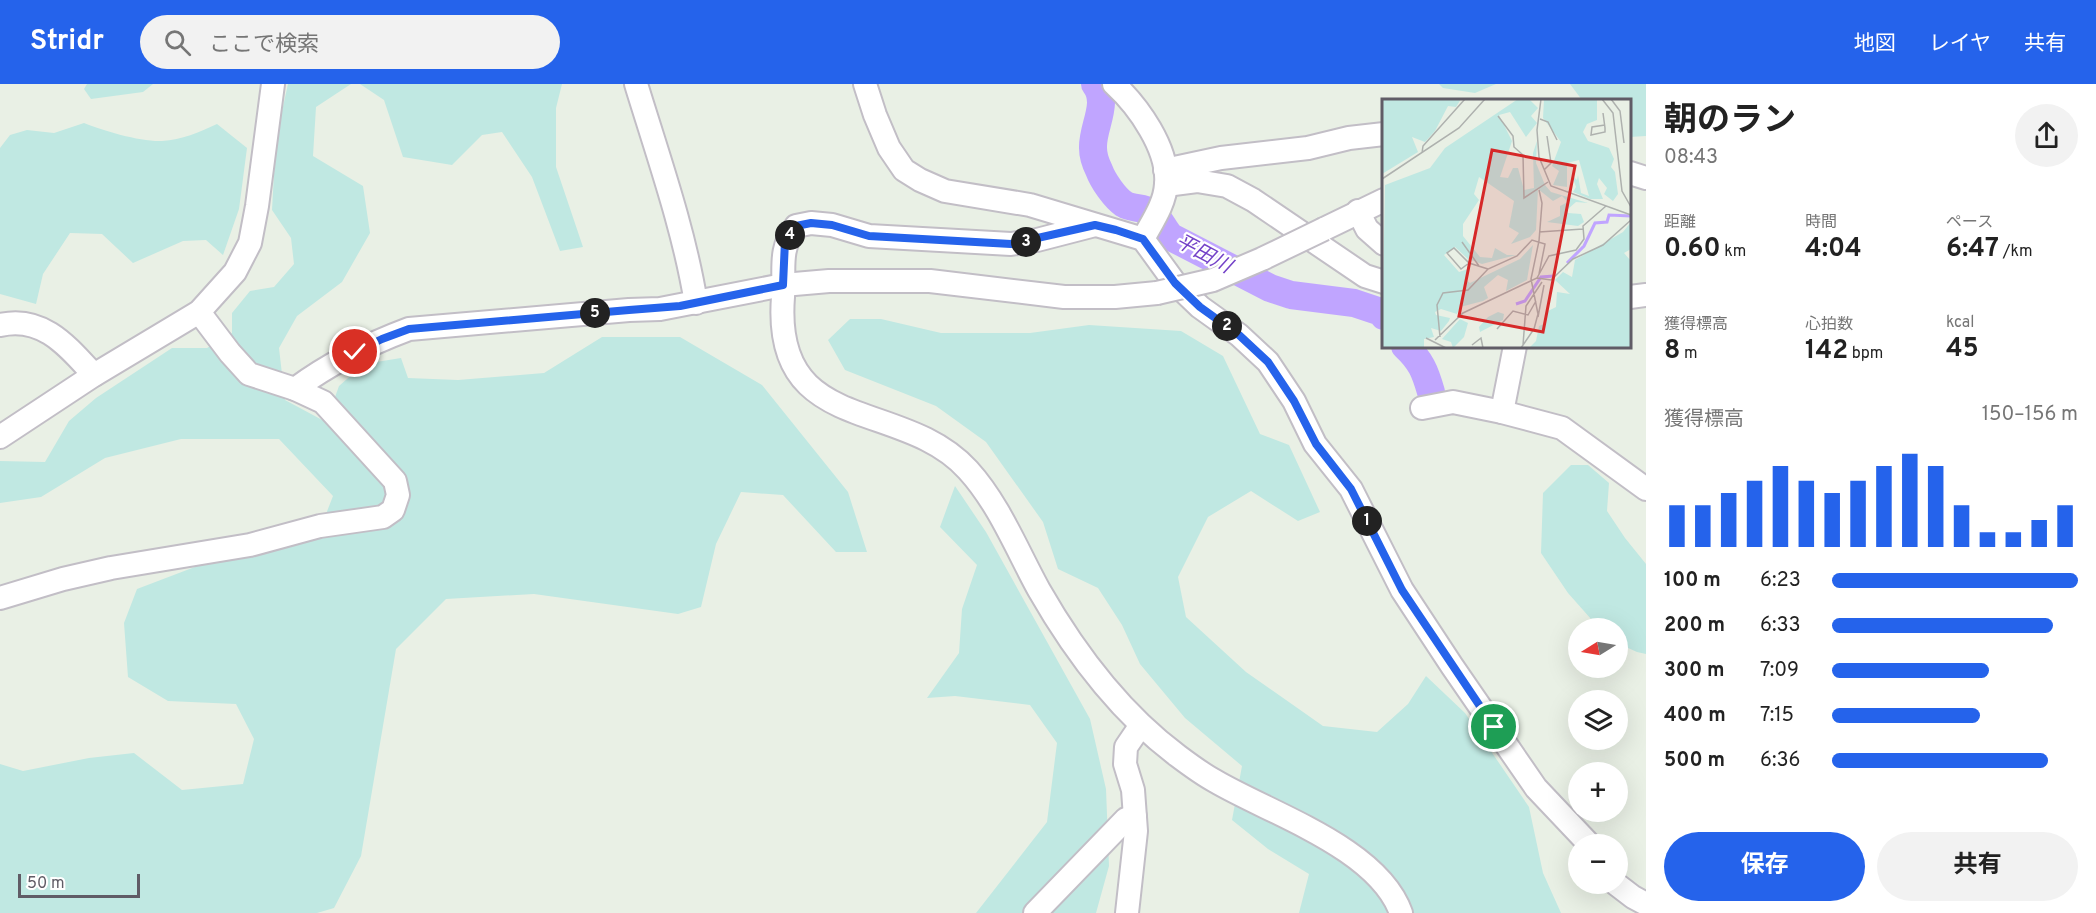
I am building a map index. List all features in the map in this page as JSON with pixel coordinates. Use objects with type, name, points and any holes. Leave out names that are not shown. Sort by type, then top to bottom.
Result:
[{"type":"street","points":[[0,437],[94,375],[199,312],[235,272],[250,243],[273,84]]},
{"type":"street","points":[[636,84],[666,182],[696,303]]},
{"type":"street","points":[[865,84],[889,148],[904,170],[945,191],[1030,205],[1143,239],[1175,283],[1200,307],[1239,335],[1268,362],[1294,401],[1316,444],[1351,489],[1402,590],[1452,666],[1536,788],[1580,834]]},
{"type":"street","points":[[1114,84],[1132,101],[1147,124],[1166,177],[1162,202],[1143,239]]},
{"type":"street","points":[[1166,177],[1221,158],[1308,148],[1349,138],[1382,134]]},
{"type":"street","points":[[1631,174],[1646,178]]},
{"type":"street","points":[[1166,177],[1227,186],[1253,200],[1365,276],[1382,282]]},
{"type":"street","points":[[295,388],[355,352],[409,329],[660,309],[783,285],[829,281],[919,281],[1064,297],[1114,297],[1157,293],[1213,280],[1262,259],[1382,200]]},
{"type":"street","points":[[1358,211],[1367,229],[1382,243]]},
{"type":"street","points":[[1095,225],[1011,244],[869,236],[832,225],[811,223],[796,226],[785,241],[781,316],[790,359],[801,378],[817,395],[840,407],[910,431],[944,451],[968,470],[993,505],[1071,643],[1098,679],[1142,725],[1177,755],[1214,781],[1349,851],[1380,879],[1397,901],[1401,913]]},
{"type":"street","points":[[1631,297],[1646,295]]},
{"type":"street","points":[[0,598],[63,579],[111,568],[250,545],[320,526],[383,517],[393,510],[398,495],[395,481],[323,402],[295,388],[249,374],[199,312]]},
{"type":"street","points":[[0,325],[10,322],[28,323],[43,329],[69,348],[94,375]]},
{"type":"street","points":[[1502,412],[1515,348]]},
{"type":"street","points":[[1422,408],[1454,402],[1562,428],[1646,489]]},
{"type":"street","points":[[1127,913],[1136,824],[1133,790],[1125,764],[1126,747],[1142,725]]},
{"type":"street","points":[[1035,913],[1126,819],[1136,824]]},
{"type":"street","points":[[1628,893],[1646,904]]},
{"type":"shaded area","points":[[87,84],[153,84],[143,92],[91,99],[84,89]]},
{"type":"shaded area","points":[[288,84],[351,84],[316,107],[313,156],[363,186],[370,233],[342,282],[297,316],[279,348],[285,400],[326,422],[339,386],[364,364],[401,358],[408,378],[458,380],[544,373],[602,337],[680,337],[762,385],[848,492],[867,552],[836,552],[783,495],[741,492],[716,544],[701,607],[678,614],[534,594],[446,599],[396,649],[361,856],[334,908],[317,913],[0,913],[0,764],[23,771],[89,758],[134,753],[182,790],[243,784],[254,739],[236,704],[168,701],[128,677],[124,623],[137,589],[221,557],[319,532],[333,496],[279,439],[181,439],[105,458],[41,497],[0,503],[0,461],[45,462],[69,421],[96,398],[172,348],[207,348],[232,333],[232,313],[250,291],[274,287],[294,264],[291,238],[272,210],[276,138]]},
{"type":"shaded area","points":[[360,84],[562,84],[556,108],[556,167],[583,247],[560,251],[532,177],[502,132],[482,135],[452,165],[403,157],[384,100]]},
{"type":"shaded area","points":[[1439,84],[1496,84],[1475,93],[1443,88]]},
{"type":"shaded area","points":[[1570,84],[1646,84],[1646,136],[1631,137],[1631,99],[1581,99]]},
{"type":"shaded area","points":[[84,123],[133,138],[153,141],[183,137],[217,124],[247,148],[239,209],[223,255],[206,240],[183,241],[133,263],[102,234],[70,233],[43,274],[36,304],[0,294],[0,148],[10,135],[27,130],[54,133]]},
{"type":"shaded area","points":[[850,319],[881,319],[941,333],[1030,333],[1089,325],[1181,331],[1223,356],[1260,434],[1289,445],[1320,512],[1298,521],[1251,491],[1208,517],[1178,577],[1186,617],[1246,672],[1323,726],[1377,732],[1408,704],[1426,676],[1465,713],[1529,807],[1543,873],[1561,913],[1299,913],[1309,874],[1268,849],[1232,820],[1242,766],[1185,718],[1140,664],[1122,625],[1098,588],[1058,569],[1043,522],[986,442],[936,406],[845,370],[828,340]]},
{"type":"shaded area","points":[[1571,465],[1588,465],[1609,483],[1607,511],[1646,564],[1646,654],[1628,648],[1628,618],[1590,618],[1568,593],[1541,553],[1543,493]]},
{"type":"shaded area","points":[[955,486],[986,532],[1090,719],[1106,789],[1109,866],[1096,913],[976,913],[1047,822],[1057,743],[1030,705],[955,696],[927,698],[959,653],[962,609],[977,565],[940,527]]},
{"type":"waterway","name":"平田川","points":[[1095,84],[1099,91],[1101,107],[1093,140],[1094,156],[1103,179],[1113,194],[1127,206],[1151,212],[1171,237],[1270,288],[1291,295],[1354,303],[1382,313]]},
{"type":"waterway","name":"平田川","points":[[1407,348],[1422,367],[1431,392]]},
{"type":"route","points":[[355,352],[409,329],[660,309],[783,285],[785,241],[796,226],[811,223],[832,225],[869,236],[1011,244],[1037,240],[1095,225],[1116,230],[1143,239],[1175,283],[1200,307],[1239,335],[1268,362],[1294,401],[1316,444],[1330,465],[1351,489],[1402,590],[1494,727]]}]
